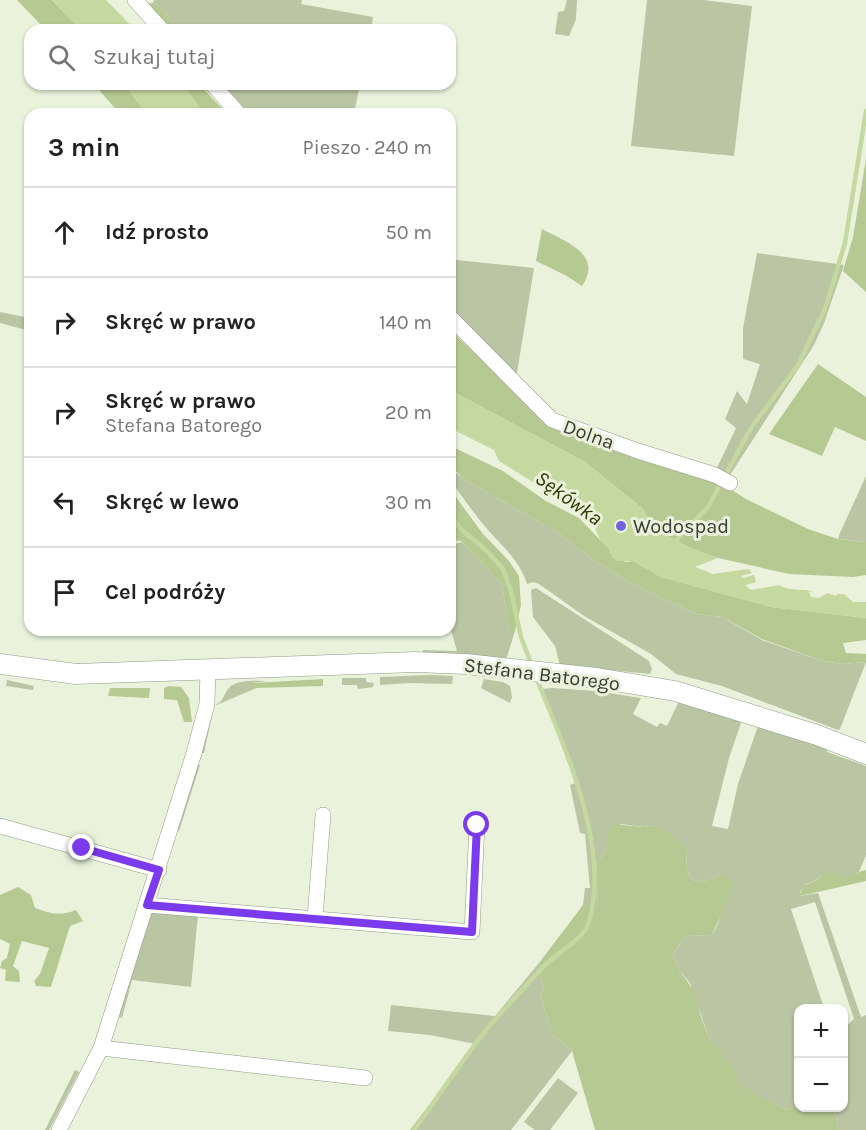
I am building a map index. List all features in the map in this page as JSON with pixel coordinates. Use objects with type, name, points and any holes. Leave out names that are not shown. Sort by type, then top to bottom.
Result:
[{"type":"street","points":[[135,0],[157,24]]},
{"type":"street","points":[[217,90],[233,108]]},
{"type":"street","name":"Dolna","points":[[456,323],[552,420],[638,451],[715,475],[730,483]]},
{"type":"street","name":"Stefana Batorego","points":[[0,664],[76,674],[415,662],[466,664],[597,678],[675,691],[817,735],[866,754]]},
{"type":"street","points":[[59,1130],[101,1048],[159,870],[207,704],[208,670]]},
{"type":"street","points":[[315,918],[323,815]]},
{"type":"street","points":[[147,905],[472,932],[477,825]]},
{"type":"street","points":[[0,826],[159,870]]},
{"type":"street","points":[[101,1048],[365,1078]]},
{"type":"shaded area","points":[[17,0],[52,0],[75,24],[40,24]]},
{"type":"shaded area","points":[[154,0],[302,0],[301,4],[373,17],[372,24],[172,24],[167,14],[153,3]]},
{"type":"shaded area","points":[[567,0],[577,0],[576,19],[569,36],[555,34],[558,12],[564,11]]},
{"type":"shaded area","points":[[647,0],[703,0],[752,6],[734,156],[631,146]]},
{"type":"shaded area","points":[[153,3],[160,7],[172,24],[159,24],[142,4]]},
{"type":"shaded area","points":[[99,90],[129,90],[142,108],[115,108]]},
{"type":"shaded area","points":[[187,90],[205,90],[221,108],[200,108]]},
{"type":"shaded area","points":[[218,90],[359,90],[355,108],[235,108]]},
{"type":"shaded area","points":[[866,159],[866,292],[843,271],[853,237]]},
{"type":"shaded area","points":[[542,229],[570,244],[585,257],[588,275],[582,286],[536,261]]},
{"type":"shaded area","points":[[757,253],[844,265],[814,345],[730,475],[716,470],[736,428],[725,419],[737,391],[747,404],[760,364],[743,359],[743,328]]},
{"type":"shaded area","points":[[456,260],[534,268],[516,379],[456,319]]},
{"type":"shaded area","points":[[0,312],[24,317],[24,329],[0,323]]},
{"type":"shaded area","points":[[456,336],[549,423],[713,478],[746,499],[808,529],[838,539],[866,542],[866,575],[853,577],[789,574],[718,558],[690,548],[654,529],[643,509],[585,462],[456,393]]},
{"type":"shaded area","points":[[818,364],[866,397],[866,441],[835,427],[822,456],[769,434]]},
{"type":"shaded area","points":[[456,448],[503,471],[546,501],[579,518],[609,549],[612,557],[626,562],[633,561],[661,577],[771,607],[866,618],[866,640],[843,643],[846,653],[866,654],[866,662],[843,664],[822,661],[762,639],[722,617],[697,614],[670,602],[626,580],[592,559],[557,532],[462,478],[456,471]]},
{"type":"shaded area","points":[[456,473],[557,532],[592,559],[626,580],[670,602],[697,614],[722,617],[762,640],[822,661],[843,664],[866,662],[840,729],[722,686],[676,674],[651,654],[584,616],[539,584],[533,582],[527,584],[516,561],[483,524],[456,488]]},
{"type":"shaded area","points":[[866,476],[866,542],[838,539],[840,533]]},
{"type":"shaded area","points":[[456,497],[483,534],[509,561],[519,576],[521,605],[515,631],[509,632],[502,584],[461,541],[456,541]]},
{"type":"shaded area","points":[[462,542],[502,584],[509,631],[515,631],[506,660],[423,655],[423,650],[457,651],[453,636],[456,636],[456,544]]},
{"type":"shaded area","points":[[536,588],[649,661],[652,669],[650,674],[560,665],[555,646],[533,617],[531,590]]},
{"type":"shaded area","points":[[453,676],[452,684],[380,685],[380,677]]},
{"type":"shaded area","points":[[342,678],[366,678],[366,682],[374,683],[373,687],[358,689],[357,685],[342,685]]},
{"type":"shaded area","points":[[323,679],[323,686],[252,690],[252,683]]},
{"type":"shaded area","points":[[484,679],[503,682],[510,686],[512,697],[510,703],[481,688]]},
{"type":"shaded area","points":[[7,680],[34,686],[33,690],[6,686]]},
{"type":"shaded area","points":[[247,681],[267,681],[252,683],[252,690],[214,706],[222,700],[232,685]]},
{"type":"shaded area","points":[[181,687],[189,698],[192,722],[184,722],[177,700],[164,699],[164,688]]},
{"type":"shaded area","points":[[110,688],[150,688],[149,698],[108,696]]},
{"type":"shaded area","points":[[542,689],[596,691],[641,698],[633,714],[657,727],[660,723],[667,726],[681,697],[740,716],[741,723],[729,758],[712,826],[728,829],[738,784],[759,723],[827,748],[827,752],[866,766],[866,855],[859,872],[844,877],[821,875],[819,879],[806,884],[800,891],[800,896],[818,893],[861,1017],[866,1015],[866,1130],[839,1130],[835,1112],[848,1112],[848,1024],[854,1019],[815,902],[791,909],[823,1004],[794,1004],[794,1106],[787,1110],[736,1083],[737,1074],[709,1038],[690,983],[680,971],[673,954],[685,936],[712,935],[721,913],[723,874],[704,882],[693,880],[687,870],[687,850],[656,825],[644,827],[621,824],[608,834],[608,847],[596,865],[597,909],[583,905],[585,888],[590,888],[585,834],[580,833],[570,785],[578,782]]},
{"type":"shaded area","points":[[214,706],[204,753],[200,753]]},
{"type":"shaded area","points":[[196,765],[200,765],[179,831],[176,828]]},
{"type":"shaded area","points":[[611,824],[644,827],[656,825],[679,839],[687,850],[687,870],[693,880],[704,882],[723,874],[735,885],[712,935],[685,936],[673,954],[680,971],[694,991],[709,1038],[738,1074],[737,1083],[787,1110],[794,1106],[794,1112],[835,1112],[839,1130],[595,1130],[572,1051],[552,1034],[541,997],[544,988],[539,963],[583,905],[597,908],[596,865],[608,847]]},
{"type":"shaded area","points":[[866,870],[866,881],[800,896],[803,887],[819,879],[824,871],[843,876]]},
{"type":"shaded area","points":[[18,887],[31,895],[35,908],[56,914],[76,910],[83,921],[70,926],[51,987],[36,986],[34,981],[40,974],[49,948],[22,941],[13,966],[19,971],[20,982],[5,981],[6,970],[0,968],[2,961],[7,958],[10,944],[0,939],[0,895]]},
{"type":"shaded area","points":[[152,912],[198,915],[191,987],[132,980],[122,1018],[118,1017],[149,915]]},
{"type":"shaded area","points":[[539,963],[544,988],[541,997],[552,1034],[572,1051],[511,1130],[410,1130],[475,1044],[430,1035],[388,1031],[391,1005],[495,1016]]},
{"type":"shaded area","points":[[75,1070],[79,1072],[49,1130],[45,1130]]},
{"type":"shaded area","points":[[558,1078],[578,1093],[550,1130],[535,1130],[524,1122]]},
{"type":"water","points":[[52,0],[106,0],[129,24],[75,24]]},
{"type":"water","points":[[129,90],[187,90],[200,108],[142,108]]},
{"type":"water","name":"Sękówka","points":[[456,393],[585,462],[643,509],[654,529],[690,548],[718,558],[695,567],[713,574],[749,569],[752,573],[741,576],[743,578],[754,575],[756,582],[745,585],[751,590],[780,585],[790,589],[814,591],[809,592],[811,597],[819,598],[827,593],[836,596],[844,594],[853,602],[866,602],[866,618],[771,607],[660,577],[633,561],[617,561],[601,542],[595,528],[581,512],[499,461],[494,450],[456,431]]},
{"type":"waterway","points":[[674,543],[708,507],[751,428],[798,365],[825,309],[845,243],[866,111]]},
{"type":"waterway","points":[[456,523],[503,569],[511,591],[521,637],[532,666]]},
{"type":"waterway","points":[[414,1130],[486,1030],[546,964],[581,935],[589,922],[594,893],[594,862],[589,830],[571,765],[536,677]]},
{"type":"place","name":"Wodospad","points":[[621,526]]},
{"type":"route","points":[[82,848],[159,870],[147,905],[472,932],[477,825]]}]
